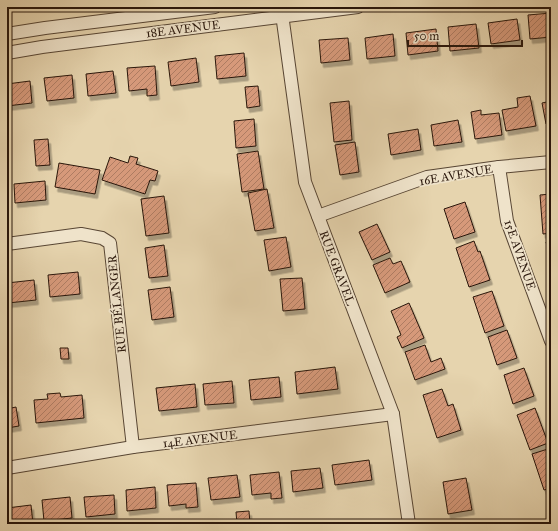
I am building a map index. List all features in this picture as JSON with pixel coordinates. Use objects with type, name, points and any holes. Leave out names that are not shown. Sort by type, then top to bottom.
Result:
[{"type":"street","name":"18E AVENUE","points":[[7,34],[215,7]]},
{"type":"street","name":"18E AVENUE","points":[[7,53],[282,12],[358,7]]},
{"type":"street","name":"RUE GRAVEL","points":[[282,12],[305,182],[393,414],[409,524]]},
{"type":"street","name":"16E AVENUE","points":[[318,216],[427,177],[499,167],[551,162]]},
{"type":"street","name":"15E AVENUE","points":[[499,167],[507,221],[551,341]]},
{"type":"street","name":"RUE BÉLANGER","points":[[7,244],[81,234],[102,238],[110,242],[133,447]]},
{"type":"street","name":"14E AVENUE","points":[[7,468],[133,447],[393,414]]},
{"type":"building","points":[[551,13],[551,37],[530,39],[528,15]]},
{"type":"building","points":[[517,19],[520,40],[491,44],[488,23]]},
{"type":"building","points":[[476,24],[479,48],[450,51],[448,27]]},
{"type":"building","points":[[436,29],[438,51],[408,55],[406,33]]},
{"type":"building","points":[[393,34],[395,56],[367,59],[365,38]]},
{"type":"building","points":[[348,38],[350,60],[321,63],[319,40]]},
{"type":"building","points":[[244,53],[246,76],[217,79],[215,56]]},
{"type":"building","points":[[196,58],[199,82],[171,86],[168,62]]},
{"type":"building","points":[[155,66],[157,95],[147,96],[147,89],[129,91],[127,68]]},
{"type":"building","points":[[113,71],[116,93],[88,96],[86,74]]},
{"type":"building","points":[[72,75],[74,98],[47,101],[44,78]]},
{"type":"building","points":[[30,81],[32,103],[7,106],[7,84]]},
{"type":"building","points":[[258,86],[260,106],[247,108],[245,87]]},
{"type":"building","points":[[530,96],[536,126],[506,131],[502,110],[518,107],[517,98]]},
{"type":"building","points":[[349,101],[352,140],[334,142],[330,103]]},
{"type":"building","points":[[551,101],[551,123],[546,124],[542,103]]},
{"type":"building","points":[[481,110],[481,115],[499,113],[502,135],[475,139],[471,112]]},
{"type":"building","points":[[254,119],[256,146],[236,148],[234,121]]},
{"type":"building","points":[[458,120],[462,142],[434,146],[431,125]]},
{"type":"building","points":[[418,129],[421,150],[391,155],[388,134]]},
{"type":"building","points":[[48,139],[50,165],[36,166],[34,140]]},
{"type":"building","points":[[355,142],[359,172],[340,175],[335,145]]},
{"type":"building","points":[[258,151],[264,189],[242,192],[237,154]]},
{"type":"building","points":[[130,156],[138,158],[136,164],[158,171],[155,181],[150,180],[145,194],[102,180],[110,157],[128,163]]},
{"type":"building","points":[[59,163],[100,170],[95,194],[55,187]]},
{"type":"building","points":[[45,181],[46,200],[15,203],[14,184]]},
{"type":"building","points":[[267,189],[274,228],[255,231],[248,193]]},
{"type":"building","points":[[551,194],[551,233],[543,234],[540,195]]},
{"type":"building","points":[[164,196],[169,233],[146,236],[141,199]]},
{"type":"building","points":[[465,202],[475,232],[454,239],[444,209]]},
{"type":"building","points":[[377,224],[390,252],[372,260],[359,232]]},
{"type":"building","points":[[286,237],[291,267],[269,271],[264,240]]},
{"type":"building","points":[[474,241],[478,252],[480,251],[490,280],[469,287],[456,248]]},
{"type":"building","points":[[551,241],[551,260],[546,242]]},
{"type":"building","points":[[164,245],[168,276],[149,278],[145,248]]},
{"type":"building","points":[[390,258],[393,264],[401,261],[410,282],[385,293],[373,265]]},
{"type":"building","points":[[78,272],[80,294],[50,297],[48,275]]},
{"type":"building","points":[[302,278],[305,309],[283,311],[280,279]]},
{"type":"building","points":[[34,280],[36,300],[8,303],[7,283]]},
{"type":"building","points":[[170,287],[174,317],[152,320],[148,290]]},
{"type":"building","points":[[492,291],[504,326],[485,333],[473,297]]},
{"type":"building","points":[[409,303],[424,338],[402,348],[397,337],[401,335],[391,311]]},
{"type":"building","points":[[507,330],[517,358],[497,365],[488,337]]},
{"type":"building","points":[[425,345],[431,362],[441,358],[445,369],[415,380],[405,352]]},
{"type":"building","points":[[60,348],[68,348],[69,359],[61,359]]},
{"type":"building","points":[[335,367],[338,389],[297,394],[295,372]]},
{"type":"building","points":[[524,368],[534,396],[513,404],[504,375]]},
{"type":"building","points":[[279,377],[281,397],[251,400],[249,380]]},
{"type":"building","points":[[232,381],[234,403],[205,405],[203,384]]},
{"type":"building","points":[[195,384],[197,407],[159,411],[156,388]]},
{"type":"building","points":[[442,389],[448,406],[453,404],[461,430],[437,438],[423,395]]},
{"type":"building","points":[[60,393],[61,397],[82,395],[84,418],[36,423],[34,400],[48,399],[47,394]]},
{"type":"building","points":[[16,407],[19,426],[7,428],[7,409]]},
{"type":"building","points":[[535,408],[548,443],[530,450],[517,415]]},
{"type":"building","points":[[551,448],[551,488],[544,490],[532,454]]},
{"type":"building","points":[[369,460],[372,480],[335,485],[332,465]]},
{"type":"building","points":[[320,468],[323,488],[293,492],[291,471]]},
{"type":"building","points":[[279,472],[282,498],[271,499],[271,493],[252,495],[250,475]]},
{"type":"building","points":[[237,475],[240,497],[211,500],[208,478]]},
{"type":"building","points":[[466,478],[472,510],[448,514],[443,482]]},
{"type":"building","points":[[196,483],[198,507],[186,508],[186,504],[169,506],[167,485]]},
{"type":"building","points":[[155,487],[156,508],[127,511],[126,490]]},
{"type":"building","points":[[114,495],[115,514],[86,517],[84,497]]},
{"type":"building","points":[[70,497],[72,518],[44,521],[42,500]]},
{"type":"building","points":[[31,505],[33,524],[7,524],[7,508]]},
{"type":"building","points":[[249,511],[250,524],[237,524],[236,512]]},
{"type":"building","points":[[205,520],[206,524],[193,524],[193,521]]}]
